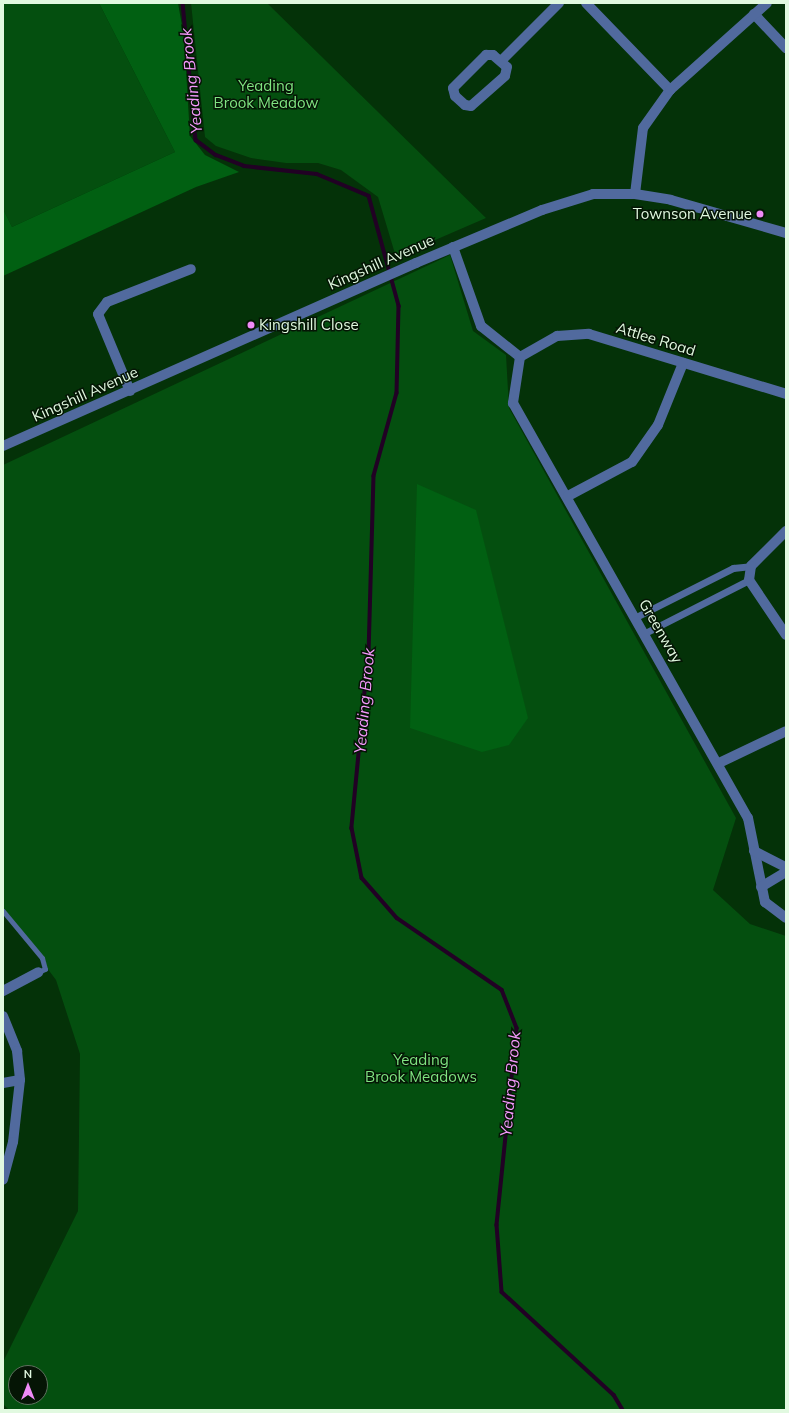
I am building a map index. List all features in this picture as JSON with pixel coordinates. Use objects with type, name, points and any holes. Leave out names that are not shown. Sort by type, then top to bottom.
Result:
[{"type":"street","points":[[501,61],[559,3]]},
{"type":"street","points":[[586,3],[670,90]]},
{"type":"street","points":[[635,194],[643,128],[670,90],[767,3]]},
{"type":"street","points":[[754,14],[786,48]]},
{"type":"street","points":[[486,55],[493,55],[501,61],[507,67],[505,76],[471,106],[465,105],[455,96],[453,88],[486,55]]},
{"type":"street","name":"Kingshill Avenue","points":[[3,446],[453,247],[542,210],[593,194],[635,194],[671,200],[786,233]]},
{"type":"street","points":[[453,247],[481,326],[520,357]]},
{"type":"street","points":[[130,391],[98,314],[107,302],[191,269]]},
{"type":"street","name":"Attlee Road","points":[[520,357],[557,336],[589,334],[786,394]]},
{"type":"street","name":"Greenway","points":[[520,357],[513,403],[568,496],[719,763],[748,818],[765,902],[784,916]]},
{"type":"street","points":[[568,496],[632,462],[658,425],[683,363]]},
{"type":"street","points":[[786,531],[751,566],[749,580],[786,635]]},
{"type":"street","points":[[636,617],[733,568],[751,566]]},
{"type":"street","points":[[645,633],[749,580]]},
{"type":"street","points":[[719,763],[786,731]]},
{"type":"street","points":[[754,851],[786,867]]},
{"type":"street","points":[[761,887],[786,872]]},
{"type":"street","points":[[3,991],[38,972]]},
{"type":"street","points":[[3,1016],[16,1051],[20,1080],[13,1142],[3,1180]]},
{"type":"street","points":[[3,1083],[20,1080]]},
{"type":"lane","points":[[3,911],[42,958],[45,969],[38,972]]},
{"type":"green space","points":[[3,3],[99,3],[175,152],[12,227],[3,209]]},
{"type":"green space","points":[[99,3],[178,3],[184,37],[190,136],[205,155],[239,172],[196,187],[3,276],[3,209],[12,227],[175,152]]},
{"type":"green space","name":"Yeading Brook Meadow","points":[[191,3],[267,3],[486,218],[396,257],[378,197],[341,170],[318,163],[286,163],[251,158],[216,146],[205,137]]},
{"type":"green space","name":"Yeading Brook Meadows","points":[[450,255],[473,331],[506,355],[509,408],[736,818],[713,890],[750,924],[786,936],[786,1410],[9,1410],[3,1404],[3,1362],[78,1211],[80,1054],[56,980],[3,909],[3,465]]},
{"type":"green space","points":[[417,484],[476,510],[528,718],[509,745],[482,752],[410,728]]},
{"type":"waterway","name":"Yeading Brook","points":[[183,3],[196,140],[216,155],[244,166],[317,174],[369,196],[399,306],[397,393],[374,476],[369,650],[352,828],[362,878],[397,918],[502,990],[517,1028],[497,1225],[502,1292],[614,1395],[623,1410]]},
{"type":"place","name":"Townson Avenue","points":[[760,214]]},
{"type":"place","name":"Kingshill Close","points":[[251,325]]}]
